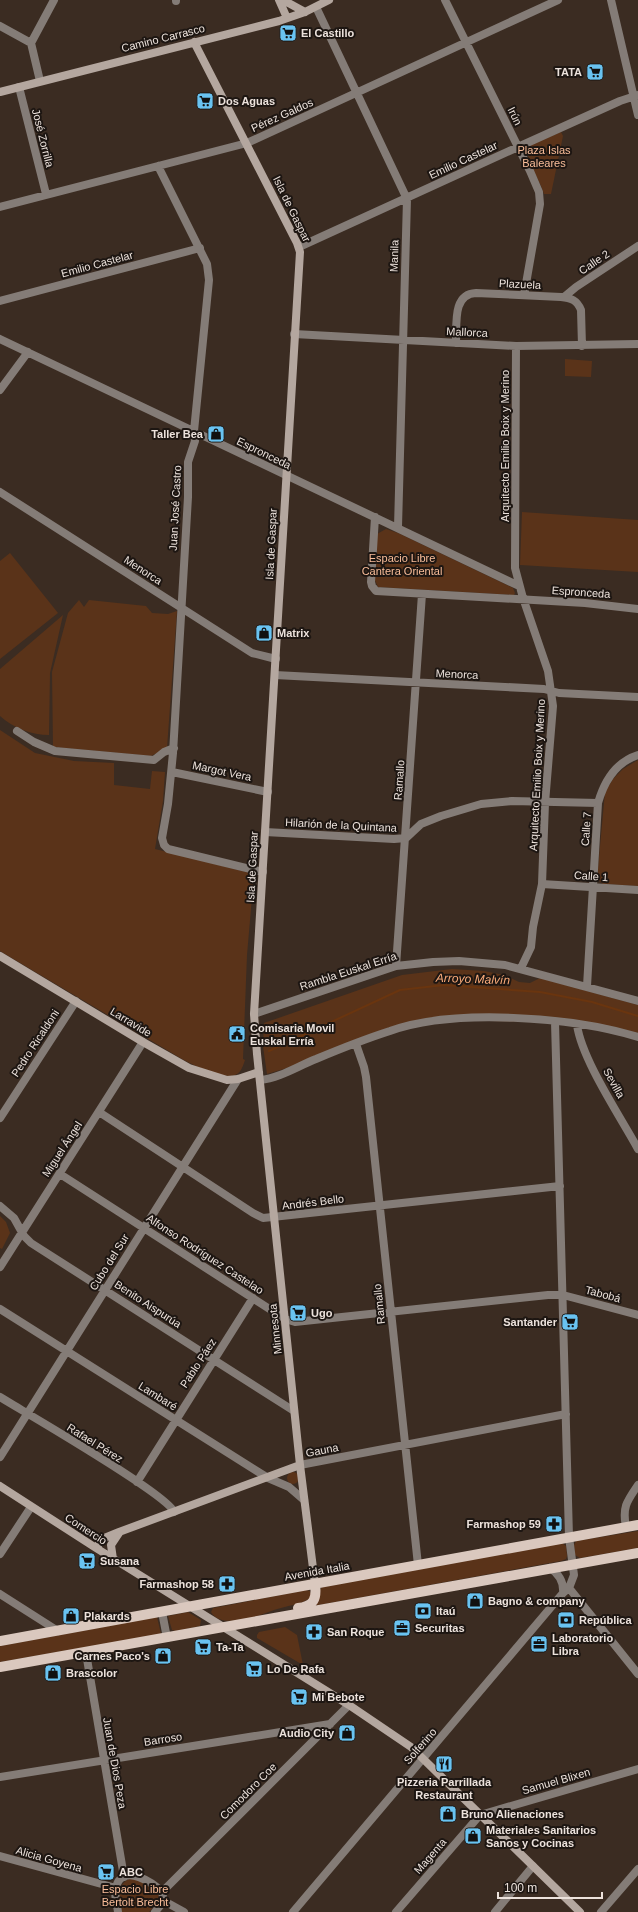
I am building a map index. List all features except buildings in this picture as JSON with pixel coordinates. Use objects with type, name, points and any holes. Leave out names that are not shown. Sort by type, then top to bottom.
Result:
[{"type":"main road","name":"Avenida Italia","points":[[0,1641],[638,1525]]},
{"type":"main road","points":[[0,1668],[638,1553]]},
{"type":"main road","points":[[259,1622],[273,1613],[311,1605],[316,1596],[315,1584]]},
{"type":"street","points":[[40,81],[31,43],[54,0]]},
{"type":"street","points":[[279,0],[287,18]]},
{"type":"street","points":[[283,0],[305,12]]},
{"type":"street","name":"Camino Carrasco","points":[[0,92],[287,18],[305,12],[329,0]]},
{"type":"street","name":"Irún","points":[[444,0],[533,176],[540,197],[524,296]]},
{"type":"street","name":"Pérez Galdos","points":[[0,207],[247,143],[558,0]]},
{"type":"street","points":[[611,0],[636,96],[638,115]]},
{"type":"street","name":"Manila","points":[[316,7],[407,199],[398,527]]},
{"type":"street","points":[[0,26],[31,43]]},
{"type":"street","name":"Isla de Gaspar","points":[[194,42],[247,143],[299,248],[254,1014],[259,1076]]},
{"type":"street","name":"José Zorrilla","points":[[19,87],[46,194]]},
{"type":"street","name":"Emilio Castelar","points":[[299,248],[518,147],[636,96]]},
{"type":"street","name":"Juan José Castro","points":[[158,166],[200,248],[207,264],[209,280],[194,431],[195,441],[188,462],[174,748],[162,838],[164,845],[168,849],[263,872]]},
{"type":"street","name":"Calle 2","points":[[564,297],[576,287],[638,246]]},
{"type":"street","name":"Emilio Castelar","points":[[0,301],[200,248]]},
{"type":"street","name":"Plazuela","points":[[456,343],[457,309],[461,299],[466,295],[476,293],[564,297]]},
{"type":"street","points":[[564,297],[577,302],[581,310],[582,346]]},
{"type":"street","name":"Mallorca","points":[[294,334],[516,346],[638,344]]},
{"type":"street","name":"Espronceda","points":[[0,339],[398,527],[519,586]]},
{"type":"street","name":"Arquitecto Emilio Boix y Merino","points":[[516,346],[515,568],[519,586],[544,658],[552,691],[553,706],[545,803],[542,884],[533,927],[531,947],[522,968]]},
{"type":"street","points":[[0,390],[28,352]]},
{"type":"street","name":"Menorca","points":[[0,492],[252,653],[276,659]]},
{"type":"street","name":"Espronceda","points":[[375,517],[371,582],[375,589],[380,592],[523,598],[592,603],[638,609]]},
{"type":"street","name":"Ramallo","points":[[396,966],[422,594]]},
{"type":"street","name":"Menorca","points":[[275,675],[552,691],[638,698]]},
{"type":"street","points":[[17,732],[46,748],[64,752],[154,760],[164,752],[174,748]]},
{"type":"street","name":"Calle 7","points":[[587,986],[598,803],[601,792],[611,774],[621,764],[638,755]]},
{"type":"street","name":"Margot Vera","points":[[172,772],[268,792]]},
{"type":"street","name":"Hilarión de la Quintana","points":[[265,832],[394,839],[406,838],[421,824],[469,807],[497,802],[598,803]]},
{"type":"street","name":"Calle 1","points":[[542,884],[638,890]]},
{"type":"street","name":"Larravide","points":[[0,956],[143,1042],[195,1070],[219,1078],[238,1079],[259,1076]]},
{"type":"street","name":"Rambla Euskal Erría","points":[[254,1014],[396,966],[415,963],[459,961],[487,962],[522,968],[638,1001]]},
{"type":"street","name":"Pedro Ricaldoni","points":[[0,1118],[76,1001]]},
{"type":"street","points":[[259,1076],[272,1078],[391,1030],[428,1022],[508,1018],[555,1022],[607,1029],[638,1037]]},
{"type":"street","points":[[555,1022],[569,1537],[574,1575],[566,1591]]},
{"type":"street","name":"Sevilla","points":[[577,1025],[580,1041],[594,1071],[638,1149]]},
{"type":"street","name":"Miguel Ángel","points":[[0,1267],[143,1042]]},
{"type":"street","name":"Ramallo","points":[[356,1044],[366,1077],[418,1565]]},
{"type":"street","name":"Minnesota","points":[[259,1076],[294,1411],[315,1584]]},
{"type":"street","name":"Cubo del Sur","points":[[0,1457],[238,1079]]},
{"type":"street","name":"Andrés Bello","points":[[99,1112],[253,1214],[263,1218],[560,1186]]},
{"type":"street","name":"Alfonso Rodríguez Castelao","points":[[60,1174],[285,1319],[295,1322],[391,1313],[548,1295],[563,1295]]},
{"type":"street","name":"Benito Aispurúa","points":[[0,1206],[14,1218],[31,1243],[294,1411]]},
{"type":"street","name":"Tabobá","points":[[563,1295],[638,1315]]},
{"type":"street","name":"Pablo Páez","points":[[137,1482],[253,1298]]},
{"type":"street","name":"Lambaré","points":[[0,1309],[268,1478],[289,1487],[304,1500]]},
{"type":"street","name":"Rafael Pérez","points":[[0,1397],[137,1482],[170,1505],[174,1512]]},
{"type":"street","name":"Gauna","points":[[96,1548],[102,1540],[119,1532],[300,1465],[566,1414]]},
{"type":"street","points":[[626,1527],[624,1514],[625,1506],[638,1485]]},
{"type":"street","name":"Comercio","points":[[0,1486],[189,1607],[348,1705],[411,1748],[580,1912]]},
{"type":"street","points":[[0,1554],[31,1507]]},
{"type":"street","points":[[113,1559],[111,1545],[119,1532]]},
{"type":"street","points":[[550,1568],[559,1576],[566,1591],[638,1674]]},
{"type":"street","name":"Solferino","points":[[293,1912],[423,1758],[486,1687],[566,1591]]},
{"type":"street","points":[[0,1594],[58,1631]]},
{"type":"street","points":[[162,1612],[167,1638]]},
{"type":"street","name":"Juan de Dios Peza","points":[[86,1653],[124,1877]]},
{"type":"street","name":"Comodoro Coe","points":[[162,1892],[348,1705]]},
{"type":"street","name":"Barroso","points":[[0,1777],[330,1724]]},
{"type":"street","name":"Samuel Blixen","points":[[480,1815],[638,1769]]},
{"type":"street","name":"Magenta","points":[[396,1912],[480,1815]]},
{"type":"street","name":"Alicia Goyena","points":[[0,1856],[116,1888]]},
{"type":"street","points":[[495,1912],[533,1866]]},
{"type":"street","points":[[601,1912],[638,1869]]},
{"type":"street","points":[[118,1912],[116,1888],[119,1881],[124,1877],[132,1876],[144,1879],[162,1892],[164,1901],[184,1912]]},
{"type":"street","points":[[156,1911],[164,1901]]},
{"type":"green space","name":"Plaza Islas Baleares","points":[[561,132],[563,136],[551,194],[544,194],[530,163],[528,156],[529,147]]},
{"type":"green space","points":[[565,359],[592,361],[591,377],[565,376]]},
{"type":"green space","points":[[522,512],[638,520],[638,572],[520,565]]},
{"type":"green space","name":"Espacio Libre Cantera Oriental","points":[[386,529],[398,533],[513,588],[515,593],[514,595],[378,587],[374,578],[377,534]]},
{"type":"green space","points":[[10,553],[58,613],[0,659],[0,561]]},
{"type":"green space","points":[[79,600],[84,607],[89,600],[146,606],[152,613],[168,614],[177,611],[167,748],[151,756],[53,747],[52,672],[68,613]]},
{"type":"green space","points":[[63,615],[50,673],[49,735],[29,732],[11,724],[0,716],[0,669]]},
{"type":"green space","points":[[0,730],[35,753],[74,761],[114,763],[114,785],[150,789],[152,771],[165,772],[163,801],[155,849],[254,874],[247,955],[243,1059],[245,1060],[239,1073],[230,1076],[216,1074],[187,1062],[0,951]]},
{"type":"green space","points":[[638,760],[638,886],[603,884],[597,879],[605,792],[613,779],[623,769]]},
{"type":"green space","points":[[452,969],[484,971],[504,975],[519,982],[530,983],[540,978],[638,1005],[638,1033],[598,1024],[421,1019],[389,1028],[287,1068],[267,1074],[263,1046],[264,1023],[402,975]]},
{"type":"green space","points":[[0,1216],[6,1222],[10,1233],[2,1249],[0,1248]]},
{"type":"green space","points":[[293,1472],[297,1474],[299,1478],[297,1482],[293,1484],[289,1482],[287,1478],[289,1474]]},
{"type":"green space","points":[[638,1531],[638,1548],[580,1558],[575,1555],[574,1545],[576,1541]]},
{"type":"green space","points":[[562,1543],[566,1546],[567,1556],[566,1559],[561,1561],[313,1606],[321,1588],[323,1587]]},
{"type":"green space","points":[[306,1590],[310,1591],[312,1597],[307,1600],[250,1618],[231,1621],[223,1620],[216,1617],[211,1612],[213,1608]]},
{"type":"green space","points":[[188,1612],[201,1620],[200,1626],[176,1631],[172,1630],[168,1616]]},
{"type":"green space","points":[[157,1617],[161,1634],[0,1662],[0,1646]]},
{"type":"green space","points":[[285,1627],[297,1635],[303,1665],[257,1638],[259,1632]]},
{"type":"green space","name":"Espacio Libre Bertolt Brecht","points":[[132,1878],[156,1888],[161,1899],[149,1912],[121,1912],[119,1896],[121,1887],[123,1883]]},
{"type":"waterway","name":"Arroyo Malvín","points":[[269,1051],[400,990],[444,985],[540,992],[592,1002],[638,1016]]},
{"type":"place","name":"El Castillo","points":[[288,33]]},
{"type":"place","name":"TATA","points":[[595,72]]},
{"type":"place","name":"Dos Aguas","points":[[205,101]]},
{"type":"place","name":"Taller Bea","points":[[216,434]]},
{"type":"place","name":"Matrix","points":[[264,633]]},
{"type":"place","name":"Comisaria Movil Euskal Erría","points":[[237,1034]]},
{"type":"place","name":"Ugo","points":[[298,1313]]},
{"type":"place","name":"Santander","points":[[570,1322]]},
{"type":"place","name":"Farmashop 59","points":[[554,1524]]},
{"type":"place","name":"Susana","points":[[87,1561]]},
{"type":"place","name":"Farmashop 58","points":[[227,1584]]},
{"type":"place","name":"Bagno & company","points":[[475,1601]]},
{"type":"place","name":"Itaú","points":[[423,1611]]},
{"type":"place","name":"Plakards","points":[[71,1616]]},
{"type":"place","name":"República","points":[[566,1620]]},
{"type":"place","name":"Securitas","points":[[402,1628]]},
{"type":"place","name":"San Roque","points":[[314,1632]]},
{"type":"place","name":"Laboratorio Libra","points":[[539,1644]]},
{"type":"place","name":"Ta-Ta","points":[[203,1647]]},
{"type":"place","name":"Carnes Paco's","points":[[163,1656]]},
{"type":"place","name":"Lo De Rafa","points":[[254,1669]]},
{"type":"place","name":"Brascolor","points":[[53,1673]]},
{"type":"place","name":"Mi Bebote","points":[[299,1697]]},
{"type":"place","name":"Audio City","points":[[347,1733]]},
{"type":"place","name":"Pizzeria Parrillada Restaurant","points":[[444,1764]]},
{"type":"place","name":"Bruno Alienaciones","points":[[448,1814]]},
{"type":"place","name":"Materiales Sanitarios Sanos y Cocinas","points":[[473,1836]]},
{"type":"place","name":"ABC","points":[[106,1872]]}]
